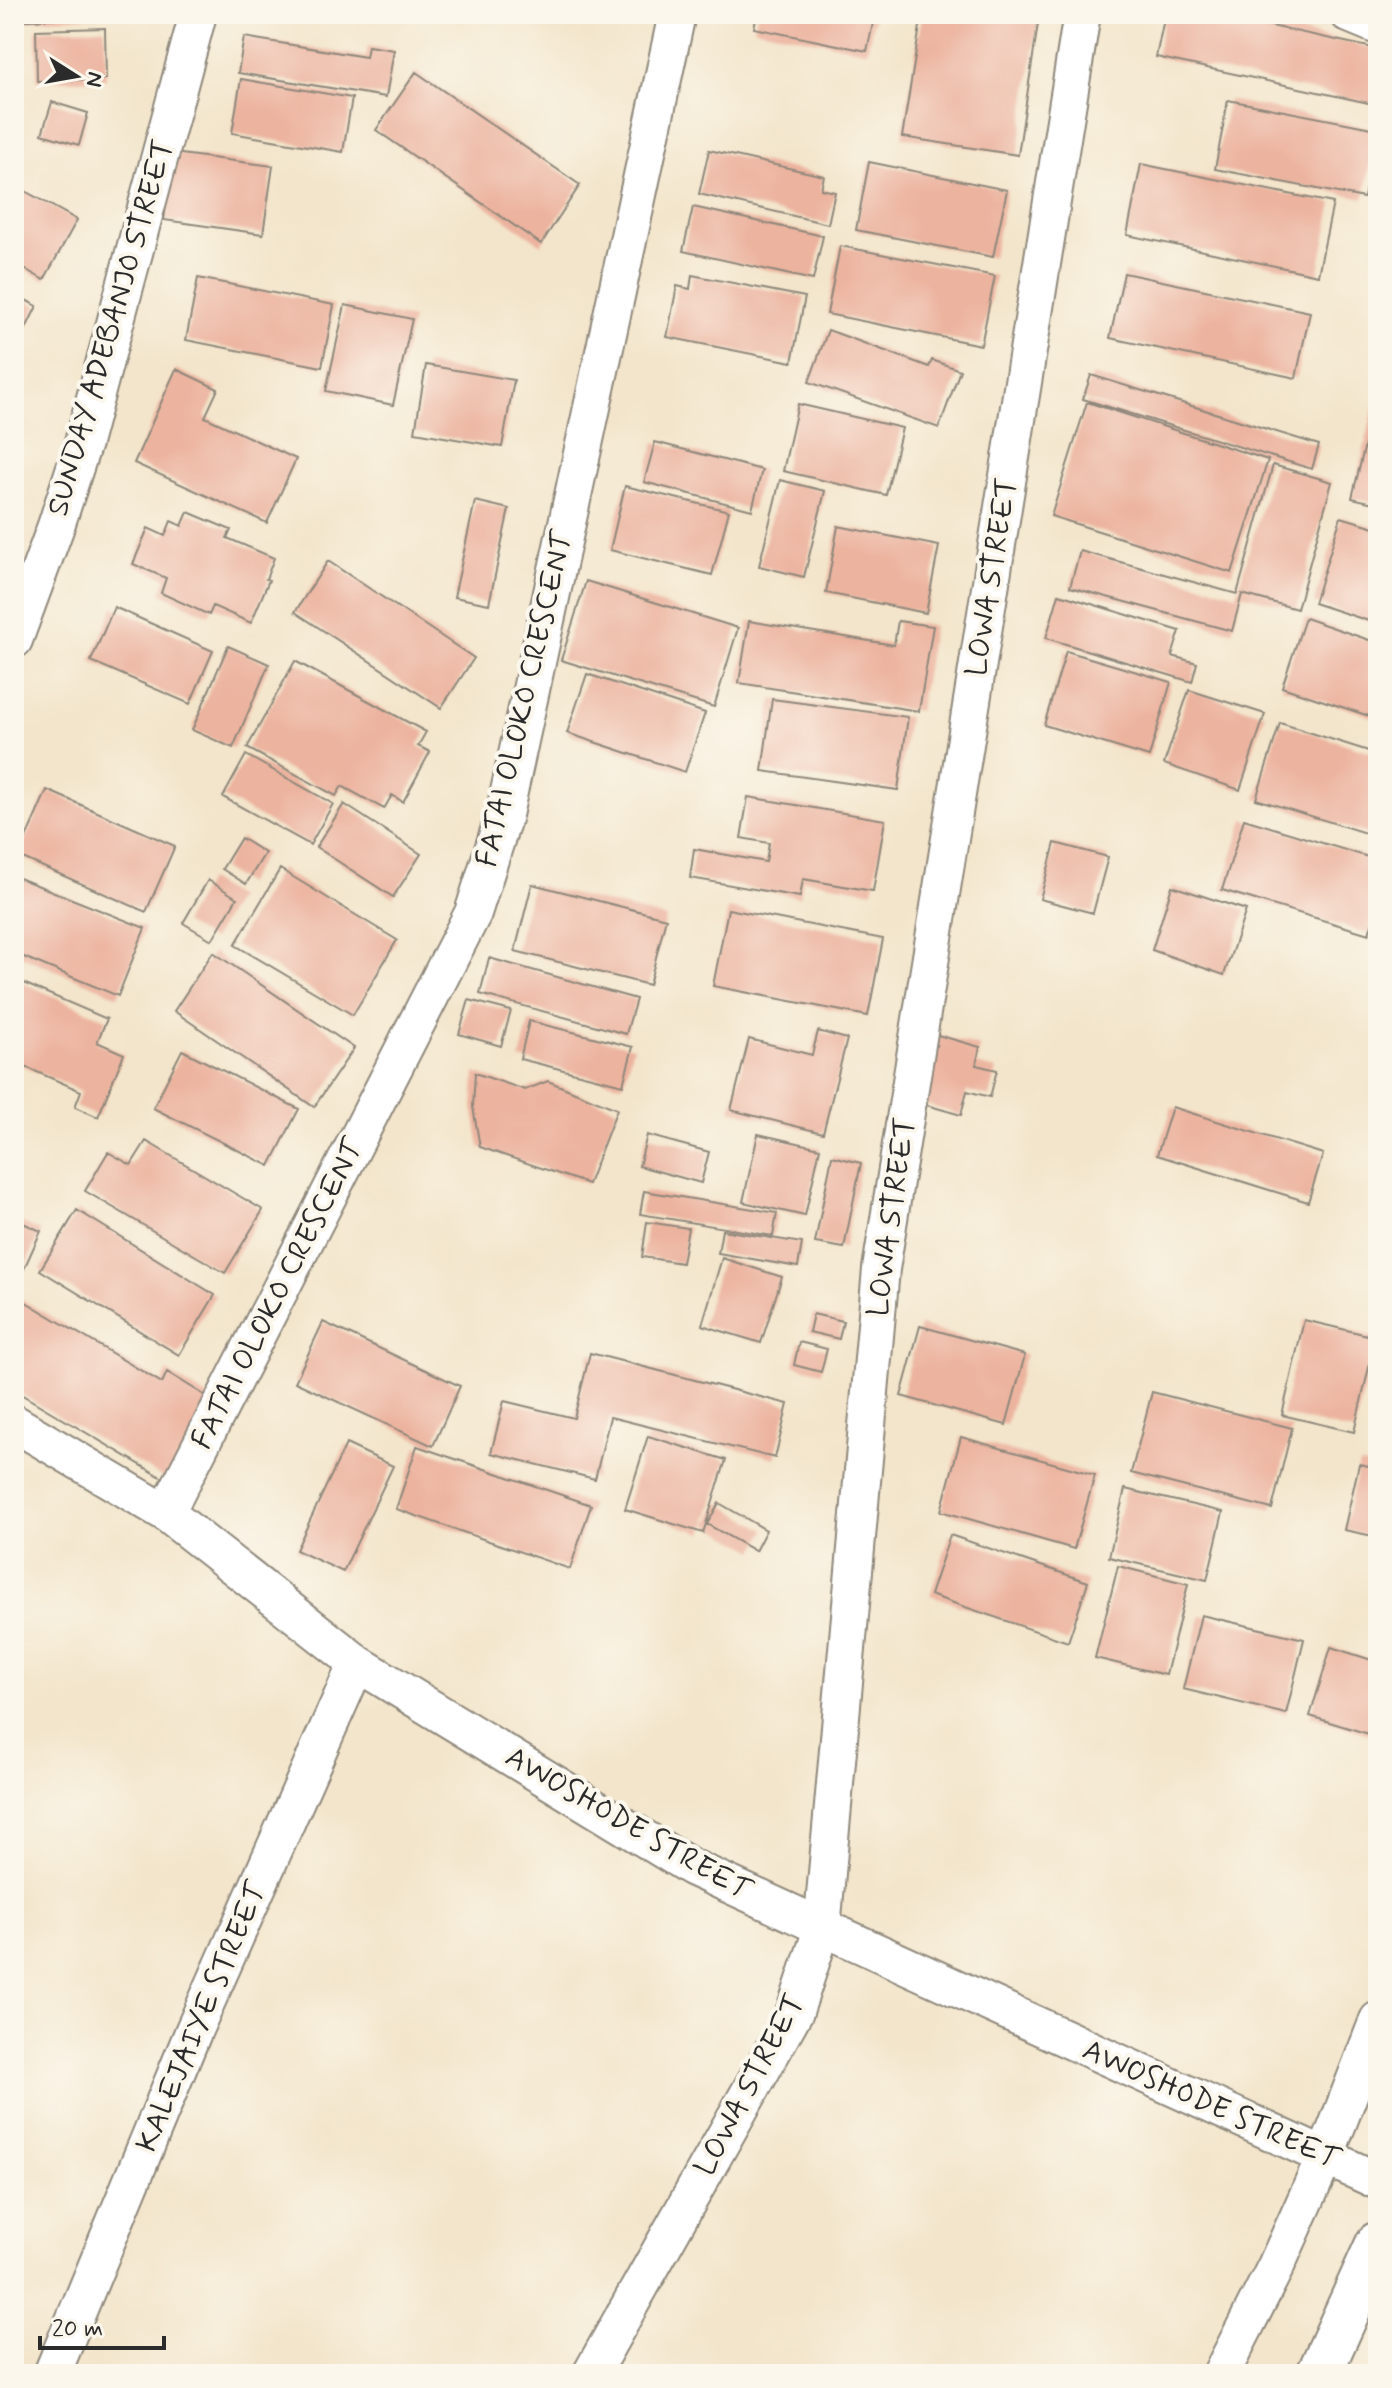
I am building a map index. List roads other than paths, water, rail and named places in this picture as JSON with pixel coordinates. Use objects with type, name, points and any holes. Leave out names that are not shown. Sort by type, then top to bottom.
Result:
[{"type":"highway","points":[[1319,2374],[1378,2244]]},
{"type":"street","name":"SUNDAY ADEBANJO STREET","points":[[14,640],[83,443],[198,14]]},
{"type":"street","name":"FATAI OLOKO CRESCENT","points":[[166,1513],[473,913],[504,815],[677,14]]},
{"type":"street","name":"LOWA STREET","points":[[591,2374],[795,2011],[822,1929],[881,1269],[1082,14]]},
{"type":"street","points":[[1349,14],[1378,26]]},
{"type":"street","name":"AWOSHODE STREET","points":[[14,1423],[166,1513],[357,1663],[691,1867],[1378,2181]]},
{"type":"street","name":"KALEJAIYE STREET","points":[[52,2374],[194,2030],[357,1663]]},
{"type":"street","points":[[1221,2374],[1276,2266],[1325,2157],[1378,2020]]}]
